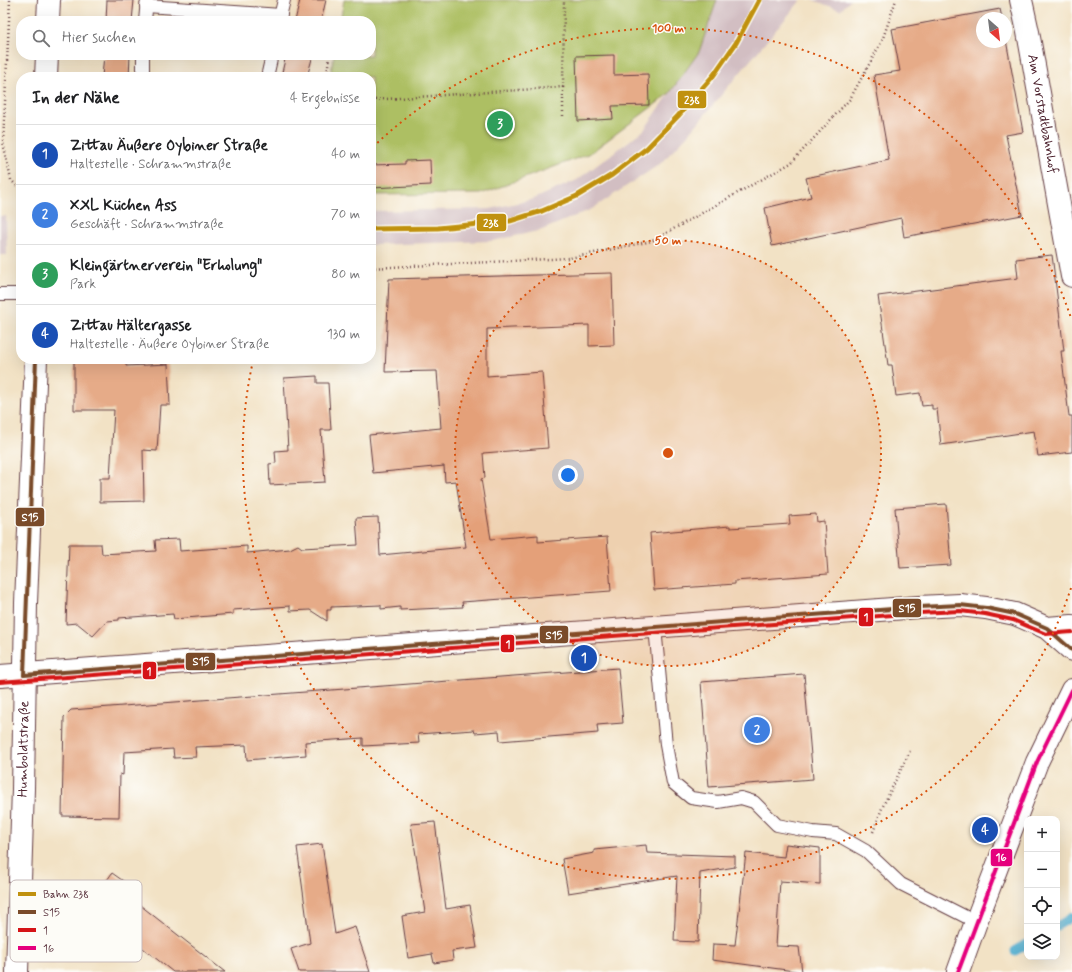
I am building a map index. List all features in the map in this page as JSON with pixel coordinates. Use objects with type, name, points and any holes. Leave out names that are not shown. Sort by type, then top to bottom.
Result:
[{"type":"main road","points":[[48,16],[49,0]]},
{"type":"main road","name":"Am Vorstadtbahnhof","points":[[1021,0],[1072,276]]},
{"type":"main road","points":[[46,72],[47,60]]},
{"type":"main road","name":"Humboldtstraße","points":[[20,880],[23,789],[24,675],[36,364]]},
{"type":"main road","points":[[0,676],[960,605],[986,608],[1015,614],[1047,628],[1072,650]]},
{"type":"main road","points":[[1047,628],[1072,626]]},
{"type":"main road","points":[[958,972],[1037,762],[1065,714],[1072,690]]},
{"type":"main road","name":"Humboldtstraße","points":[[17,962],[17,972]]},
{"type":"lane","points":[[280,16],[284,0]]},
{"type":"lane","points":[[146,16],[146,3],[262,16]]},
{"type":"lane","points":[[143,72],[144,60]]},
{"type":"lane","points":[[268,72],[271,60]]},
{"type":"lane","points":[[0,294],[16,294]]},
{"type":"lane","points":[[655,627],[666,745],[673,783],[691,798],[718,802],[740,798],[754,802],[777,825],[813,832],[836,834],[866,851],[901,884],[976,922]]},
{"type":"path","points":[[10,0],[3,142],[11,180],[16,185]]},
{"type":"path","points":[[563,116],[564,0]]},
{"type":"path","points":[[376,268],[570,258],[652,241],[791,163],[850,99],[882,41],[896,0]]},
{"type":"path","points":[[327,72],[329,60]]},
{"type":"path","points":[[376,100],[563,87]]},
{"type":"path","points":[[866,851],[882,808],[910,751]]},
{"type":"shaded area","points":[[717,0],[801,0],[687,136],[660,164],[592,209],[542,230],[492,241],[376,245],[376,211],[490,209],[534,199],[577,180],[644,130],[699,52]]},
{"type":"shaded area","points":[[813,0],[851,0],[840,10]]},
{"type":"shaded area","points":[[0,216],[6,216],[7,255],[0,255]]},
{"type":"green space","points":[[344,0],[717,0],[699,52],[669,94],[589,154],[481,194],[376,195],[376,72],[331,72],[333,60],[376,60],[376,16],[341,16]]},
{"type":"building","points":[[107,0],[134,0],[132,16],[106,16]]},
{"type":"building","points":[[300,0],[326,0],[322,16],[296,16]]},
{"type":"building","points":[[1000,9],[1001,12],[984,12]]},
{"type":"building","points":[[976,13],[976,48],[1007,48],[1023,132],[1006,135],[1022,215],[904,237],[901,218],[772,246],[765,208],[811,197],[806,178],[889,160],[874,75],[900,71],[892,29]]},
{"type":"building","points":[[614,55],[614,75],[648,74],[649,105],[612,106],[613,119],[578,121],[576,56]]},
{"type":"building","points":[[104,60],[130,60],[129,72],[102,72]]},
{"type":"building","points":[[285,60],[312,60],[308,72],[282,72]]},
{"type":"building","points":[[430,160],[431,185],[376,188],[376,165],[405,164],[405,161]]},
{"type":"building","points":[[1052,255],[1064,351],[1061,351],[1069,416],[1072,416],[1072,452],[1038,456],[1034,431],[941,445],[937,409],[932,409],[932,405],[922,406],[920,393],[896,396],[892,365],[888,365],[878,296],[1018,278],[1016,259]]},
{"type":"building","points":[[612,273],[614,345],[589,346],[589,325],[487,329],[487,376],[542,372],[548,448],[483,453],[485,478],[481,479],[491,539],[538,535],[538,542],[607,537],[611,591],[462,602],[463,607],[400,610],[400,607],[381,609],[381,605],[331,607],[331,610],[327,610],[327,621],[310,610],[290,611],[290,606],[233,610],[233,614],[174,619],[173,614],[119,618],[119,620],[107,621],[93,636],[77,623],[66,624],[69,544],[101,544],[102,554],[156,551],[155,540],[179,539],[180,551],[247,546],[247,553],[290,549],[298,545],[302,548],[358,545],[356,518],[378,517],[380,555],[466,547],[456,481],[445,482],[444,466],[373,473],[369,435],[441,428],[437,371],[385,372],[389,279]]},
{"type":"building","points":[[74,364],[126,364],[126,366],[168,364],[170,405],[160,405],[157,451],[143,450],[144,501],[100,502],[100,478],[110,478],[114,410],[74,410]]},
{"type":"building","points":[[317,376],[317,383],[328,383],[331,430],[321,430],[325,482],[270,485],[269,464],[276,463],[275,451],[288,450],[284,378]]},
{"type":"building","points":[[946,504],[951,565],[900,568],[895,508]]},
{"type":"building","points":[[816,514],[817,522],[824,521],[828,574],[735,581],[735,584],[654,590],[650,533],[730,526],[730,528],[790,524],[789,516]]},
{"type":"building","points":[[618,668],[623,723],[597,725],[598,733],[500,741],[499,731],[475,733],[474,730],[418,734],[419,743],[363,746],[363,738],[305,742],[306,755],[247,760],[246,745],[195,747],[196,757],[174,758],[173,749],[124,752],[123,775],[120,774],[119,817],[62,816],[64,717],[71,710]]},
{"type":"building","points":[[804,674],[813,779],[709,787],[701,682]]},
{"type":"building","points":[[435,822],[446,909],[470,905],[477,948],[452,951],[453,960],[434,963],[432,954],[408,958],[402,916],[425,912],[411,824]]},
{"type":"building","points":[[322,844],[335,934],[355,927],[370,972],[299,972],[291,949],[310,943],[297,847]]},
{"type":"building","points":[[786,844],[820,848],[820,884],[780,881],[776,946],[799,947],[802,972],[712,960],[713,944],[735,945],[746,853],[784,857]]},
{"type":"building","points":[[646,845],[647,853],[735,856],[735,867],[700,873],[698,942],[674,941],[677,876],[568,893],[562,859],[594,853],[594,850]]},
{"type":"building","points":[[112,873],[122,880],[107,880]]},
{"type":"building","points":[[142,907],[225,972],[173,972],[142,947]]},
{"type":"waterway","points":[[1060,924],[1072,917]]},
{"type":"waterway","points":[[1015,951],[1024,946]]},
{"type":"rail line","name":"238","points":[[376,229],[438,228],[510,221],[542,211],[577,196],[612,175],[647,148],[678,116],[713,76],[736,43],[759,0]]},
{"type":"transit line","name":"S15","points":[[24,675],[36,364]]},
{"type":"transit line","name":"S15","points":[[24,675],[960,605],[986,608],[1015,614],[1047,628],[1072,650]]},
{"type":"transit line","name":"1","points":[[0,682],[960,611],[985,614],[1013,620],[1046,634],[1072,632]]},
{"type":"transit line","name":"16","points":[[958,972],[1037,762],[1072,690]]},
{"type":"place","name":"Kleingärtnerverein \"Erholung\"","points":[[500,124]]},
{"type":"place","name":"Zittau Äußere Oybiner Straße","points":[[584,658]]},
{"type":"place","name":"XXL Küchen Ass","points":[[757,730]]},
{"type":"place","name":"Zittau Hältergasse","points":[[985,830]]}]
